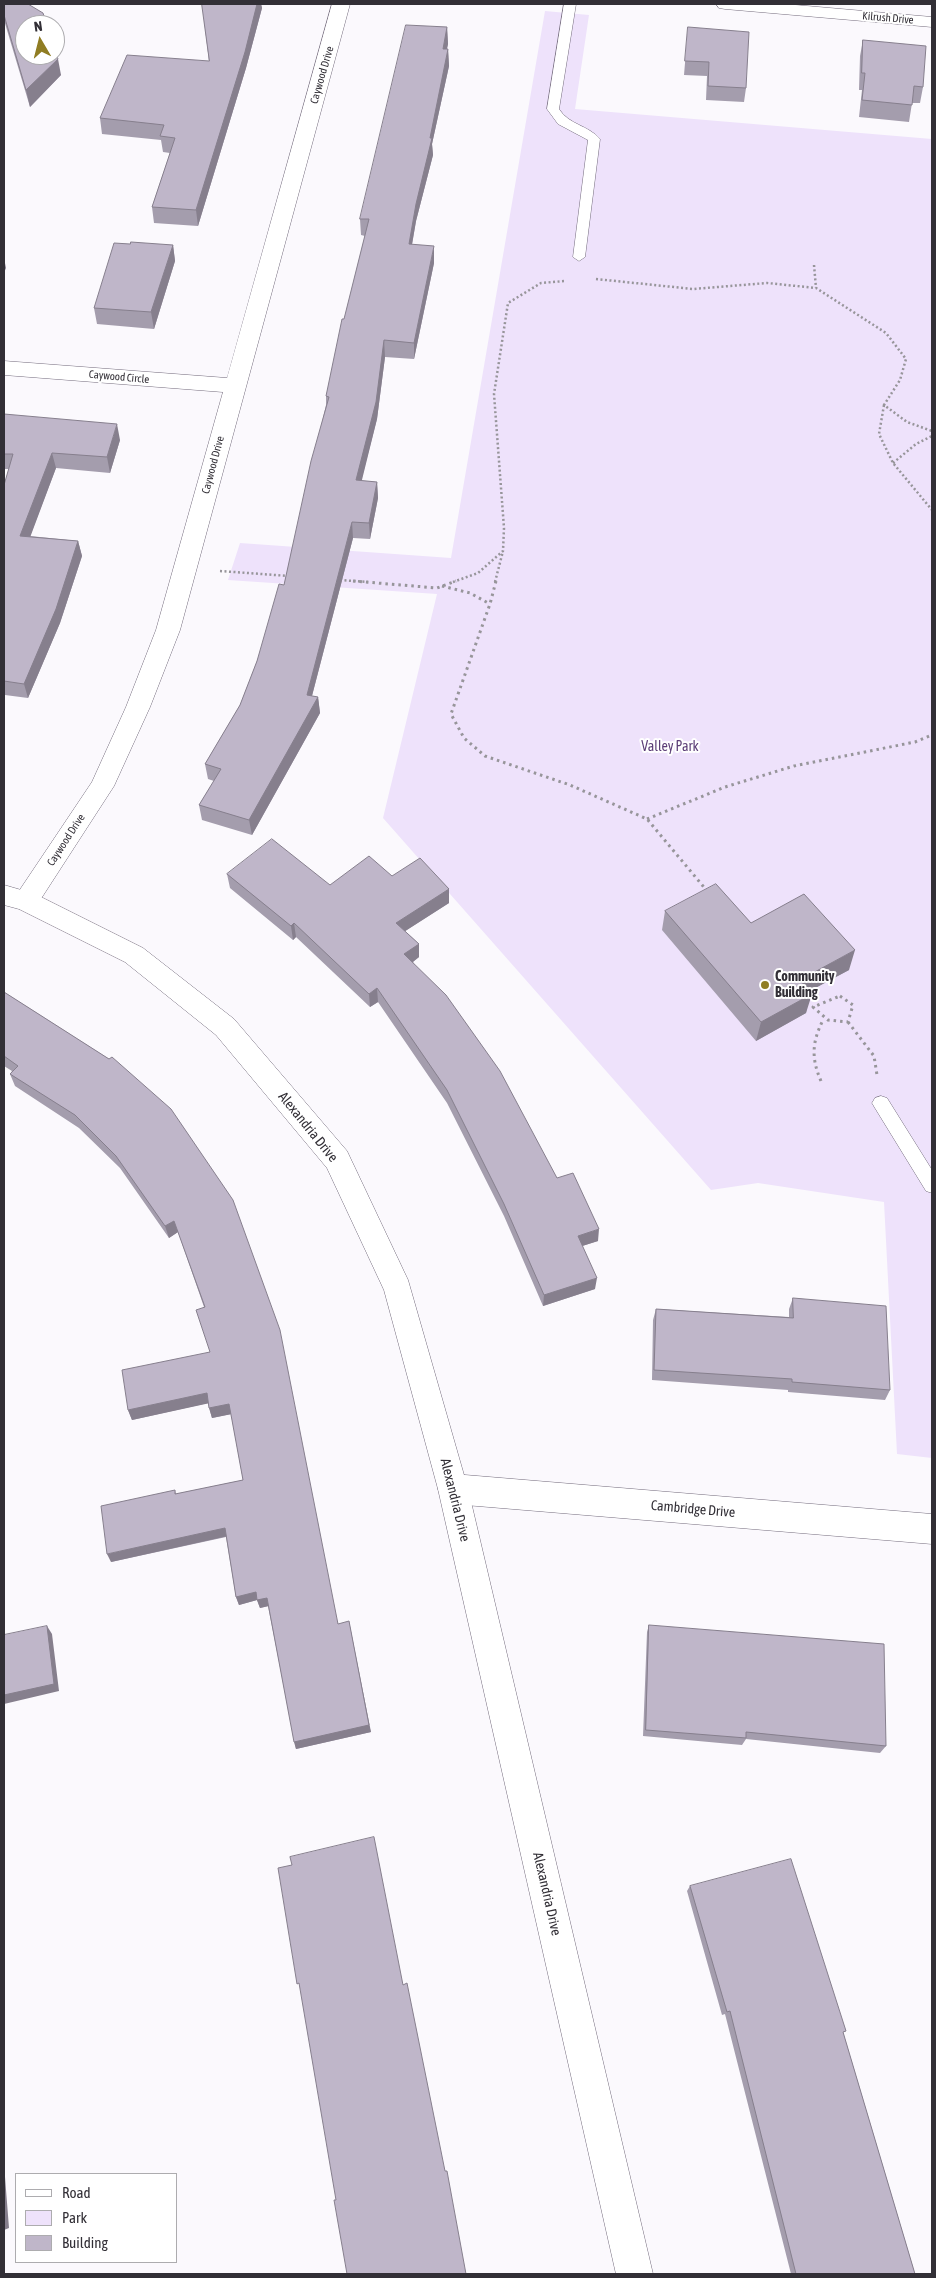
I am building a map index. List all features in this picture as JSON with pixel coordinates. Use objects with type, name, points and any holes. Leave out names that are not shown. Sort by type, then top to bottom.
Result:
[{"type":"street","name":"Caywood Drive","points":[[15,898],[102,786],[138,707],[168,630],[341,4]]},
{"type":"street","name":"Kilrush Drive","points":[[725,4],[932,22]]},
{"type":"street","name":"Caywood Circle","points":[[4,368],[235,386]]},
{"type":"street","name":"Alexandria Drive","points":[[15,898],[134,955],[225,1027],[337,1160],[398,1289],[453,1489],[635,2274]]},
{"type":"street","name":"Cambridge Drive","points":[[453,1489],[932,1529]]},
{"type":"lane","points":[[570,4],[553,109],[559,121],[588,133],[594,139],[579,257]]},
{"type":"lane","points":[[881,1103],[932,1185]]},
{"type":"path","points":[[814,265],[816,288]]},
{"type":"path","points":[[591,279],[693,289],[767,283],[816,288],[862,316],[886,333],[906,359],[900,380],[884,405],[879,434],[893,464],[932,510]]},
{"type":"path","points":[[566,281],[541,283],[508,303],[494,394],[504,528],[503,550],[490,604],[452,714],[464,738],[485,756],[570,785],[647,820],[709,893]]},
{"type":"path","points":[[884,405],[907,422],[932,431]]},
{"type":"path","points":[[893,464],[916,444],[932,436]]},
{"type":"path","points":[[340,580],[437,588],[478,573],[503,550]]},
{"type":"path","points":[[185,569],[291,576]]},
{"type":"path","points":[[442,586],[470,593],[490,604]]},
{"type":"path","points":[[647,820],[725,787],[785,769],[915,742],[932,735]]},
{"type":"path","points":[[840,996],[853,1006],[848,1022],[835,1023],[823,1020],[812,1007],[840,996]]},
{"type":"path","points":[[821,1080],[813,1063],[814,1039],[823,1020]]},
{"type":"path","points":[[848,1022],[874,1056],[881,1103]]},
{"type":"green space","name":"Valley Park","points":[[545,11],[589,15],[575,109],[932,139],[932,1458],[897,1454],[884,1202],[758,1183],[711,1190],[383,818],[437,594],[228,580],[240,543],[451,558]]},
{"type":"building","points":[[4,4],[28,4],[44,15],[15,15],[15,52],[4,15]]},
{"type":"building","points":[[202,4],[257,4],[245,52],[196,210],[152,207],[175,138],[160,136],[164,125],[100,118],[127,55],[209,61]]},
{"type":"building","points":[[406,25],[447,27],[443,49],[448,49],[430,138],[432,138],[416,204],[409,244],[434,246],[414,343],[384,340],[376,402],[356,480],[377,482],[369,523],[352,522],[307,695],[318,697],[249,820],[199,805],[221,769],[205,764],[240,705],[257,661],[279,584],[284,585],[311,461],[329,397],[326,396],[342,319],[344,319],[369,219],[360,219]]},
{"type":"building","points":[[688,27],[749,32],[746,88],[708,86],[709,62],[685,61]]},
{"type":"building","points":[[863,40],[926,46],[923,87],[914,86],[912,105],[862,100],[865,73],[862,73]]},
{"type":"building","points":[[19,65],[52,65],[26,90]]},
{"type":"building","points":[[131,242],[173,245],[151,312],[94,308],[114,243],[130,244]]},
{"type":"building","points":[[4,414],[117,424],[107,457],[52,453],[20,536],[78,541],[56,609],[24,684],[4,681],[4,485],[13,454],[4,454]]},
{"type":"building","points":[[272,839],[330,885],[369,856],[392,876],[420,858],[449,889],[396,923],[419,944],[404,954],[446,995],[500,1071],[557,1178],[573,1173],[599,1229],[578,1236],[597,1278],[544,1295],[504,1204],[447,1090],[377,988],[369,994],[294,923],[291,926],[227,874]]},
{"type":"building","name":"Community Building","points":[[716,884],[751,923],[804,894],[855,950],[800,980],[812,994],[761,1022],[665,911]]},
{"type":"building","points":[[4,992],[109,1059],[112,1057],[171,1109],[233,1200],[280,1330],[338,1624],[349,1621],[369,1725],[294,1742],[267,1598],[257,1600],[256,1592],[236,1597],[225,1528],[107,1554],[101,1506],[175,1490],[175,1494],[243,1480],[229,1404],[209,1408],[207,1393],[128,1410],[122,1370],[210,1352],[196,1310],[205,1307],[174,1221],[165,1226],[116,1156],[75,1115],[10,1074],[18,1066],[4,1056]]},
{"type":"building","points":[[793,1298],[886,1306],[890,1390],[792,1382],[792,1379],[654,1370],[656,1309],[793,1318]]},
{"type":"building","points":[[649,1625],[884,1644],[886,1746],[746,1732],[746,1738],[646,1730]]},
{"type":"building","points":[[47,1626],[54,1684],[4,1695],[4,1635]]},
{"type":"building","points":[[374,1837],[403,1985],[407,1983],[445,2171],[447,2171],[466,2274],[347,2274],[334,2200],[336,2200],[278,1868],[292,1865],[290,1857]]},
{"type":"building","points":[[791,1859],[846,2031],[843,2032],[915,2274],[796,2274],[730,2011],[727,2012],[690,1886]]},
{"type":"place","name":"Community Building","points":[[765,985]]}]
